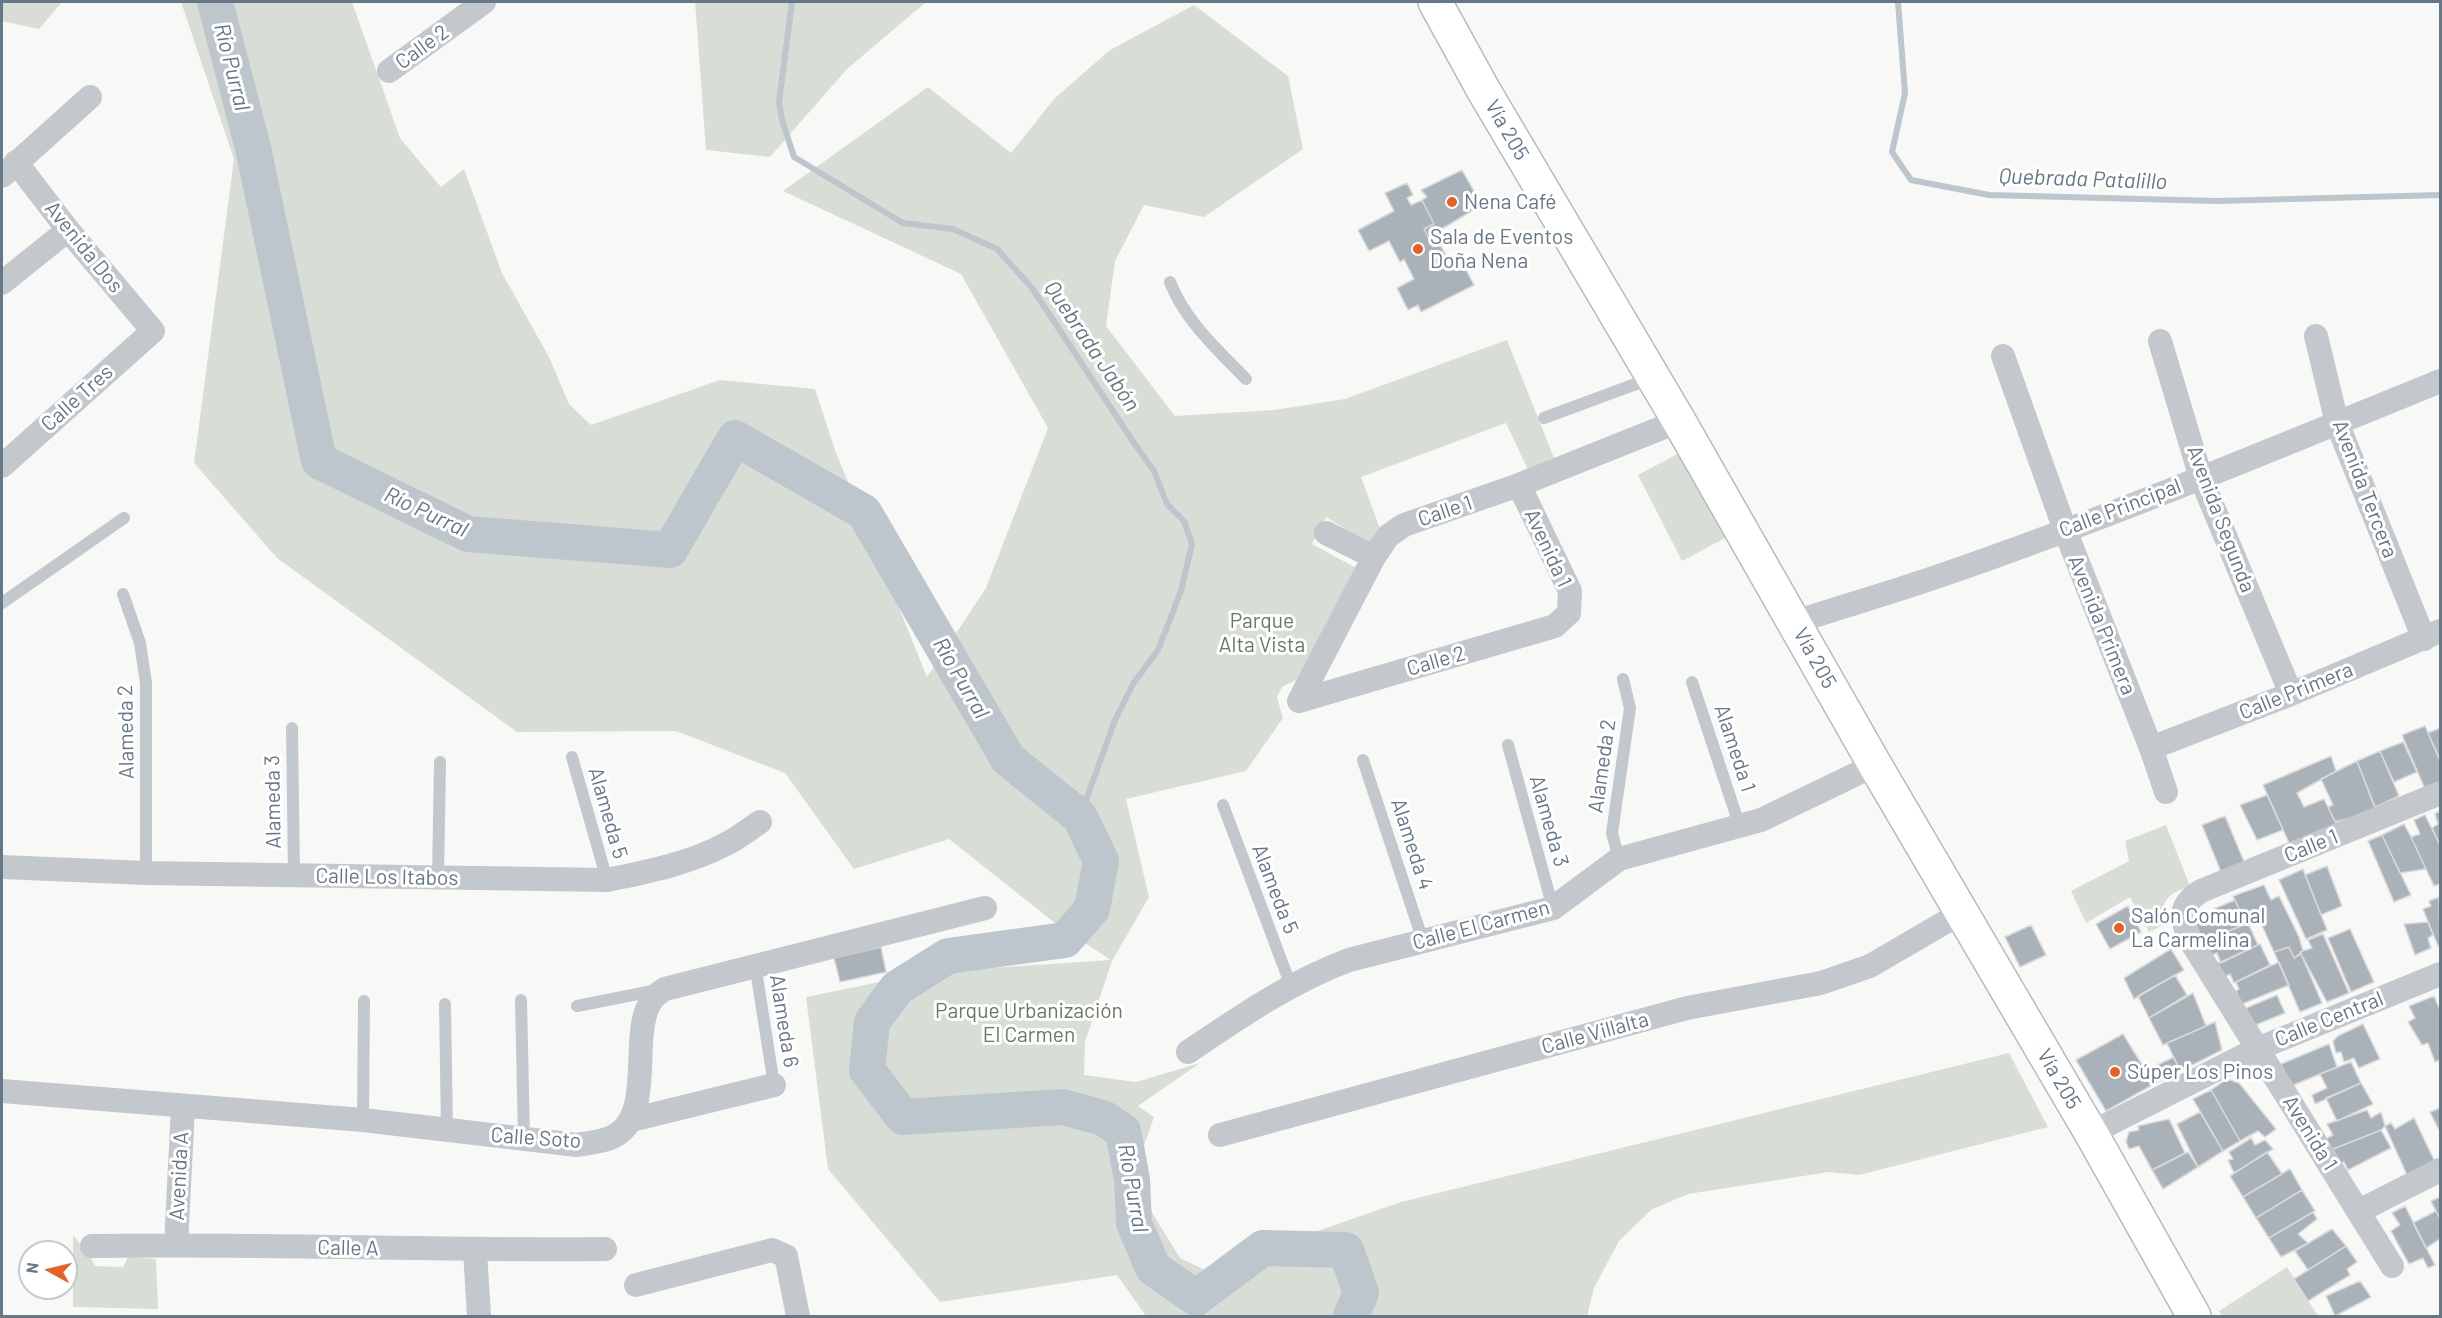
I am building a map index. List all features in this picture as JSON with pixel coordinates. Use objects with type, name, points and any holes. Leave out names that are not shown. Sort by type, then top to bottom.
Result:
[{"type":"main road","name":"Vía 205","points":[[1435,2],[1490,101],[1795,622],[1875,765],[2091,1133],[2194,1317]]},
{"type":"street","name":"Calle 2","points":[[389,72],[484,2]]},
{"type":"street","points":[[9,169],[90,97]]},
{"type":"street","name":"Avenida Dos","points":[[9,169],[68,230],[153,331]]},
{"type":"street","points":[[2,283],[68,230]]},
{"type":"street","name":"Calle Tres","points":[[2,466],[153,331]]},
{"type":"street","name":"Avenida Tercera","points":[[2316,336],[2337,423],[2432,635]]},
{"type":"street","name":"Avenida Segunda","points":[[2160,341],[2201,478],[2291,694]]},
{"type":"street","name":"Avenida Primera","points":[[2003,356],[2065,530],[2151,748],[2166,792]]},
{"type":"street","name":"Calle Principal","points":[[1795,622],[1942,575],[2065,530],[2201,478],[2440,381]]},
{"type":"street","name":"Calle 1","points":[[1299,701],[1374,557],[1388,536],[1404,525],[1519,485],[1679,421]]},
{"type":"street","name":"Avenida 1","points":[[1519,485],[1570,591],[1569,613]]},
{"type":"street","points":[[1326,533],[1374,557]]},
{"type":"street","name":"Calle 2","points":[[1299,701],[1555,626],[1569,613]]},
{"type":"street","name":"Calle Primera","points":[[2151,748],[2291,694],[2432,635]]},
{"type":"street","name":"Calle El Carmen","points":[[1188,1052],[1256,1006],[1321,971],[1349,960],[1553,908],[1619,859],[1761,820],[1875,765]]},
{"type":"street","name":"Calle 1","points":[[2186,904],[2201,891],[2440,793]]},
{"type":"street","name":"Calle Los Itabos","points":[[2,867],[146,873],[606,880],[652,871],[692,858],[724,845],[760,822]]},
{"type":"street","name":"Avenida 1","points":[[2186,904],[2183,922],[2192,943],[2392,1266]]},
{"type":"street","points":[[774,1085],[631,1120],[636,1100],[644,1023],[648,1006],[654,997],[665,989],[755,964],[986,908]]},
{"type":"street","name":"Calle Villalta","points":[[1220,1135],[1687,1008],[1821,983],[1870,966],[1961,913]]},
{"type":"street","name":"Calle Central","points":[[2091,1133],[2257,1049],[2440,974]]},
{"type":"street","name":"Calle Soto","points":[[2,1091],[363,1120],[577,1145],[610,1138],[624,1129],[631,1120]]},
{"type":"street","name":"Avenida A","points":[[176,1245],[183,1107]]},
{"type":"street","points":[[2359,1212],[2440,1170]]},
{"type":"street","name":"Calle A","points":[[92,1246],[176,1245],[475,1251],[605,1249]]},
{"type":"street","points":[[636,1285],[772,1250],[786,1256],[798,1317]]},
{"type":"street","points":[[475,1251],[479,1317]]},
{"type":"lane","points":[[1170,282],[1185,313],[1213,346],[1246,379]]},
{"type":"lane","points":[[1544,418],[1653,377]]},
{"type":"lane","points":[[2,603],[124,518]]},
{"type":"lane","name":"Alameda 2","points":[[123,594],[140,643],[146,683],[146,873]]},
{"type":"lane","name":"Alameda 2","points":[[1619,859],[1612,833],[1630,708],[1623,679]]},
{"type":"lane","name":"Alameda 1","points":[[1692,681],[1740,827]]},
{"type":"lane","name":"Alameda 3","points":[[292,728],[294,875]]},
{"type":"lane","name":"Alameda 3","points":[[1508,745],[1553,908]]},
{"type":"lane","name":"Alameda 5","points":[[572,757],[606,880]]},
{"type":"lane","name":"Alameda 4","points":[[1363,760],[1423,941]]},
{"type":"lane","points":[[438,878],[440,762]]},
{"type":"lane","name":"Alameda 5","points":[[1223,805],[1291,986]]},
{"type":"lane","name":"Alameda 6","points":[[755,964],[774,1085]]},
{"type":"lane","points":[[577,1006],[665,989]]},
{"type":"lane","points":[[363,1120],[364,1000]]},
{"type":"lane","points":[[521,1000],[524,1138]]},
{"type":"lane","points":[[445,1004],[447,1130]]},
{"type":"green space","points":[[2,2],[62,2],[39,29],[2,21]]},
{"type":"green space","points":[[181,2],[352,2],[400,138],[441,187],[464,169],[502,273],[549,357],[569,404],[591,425],[720,380],[815,389],[835,450],[927,677],[986,588],[1048,428],[961,274],[783,191],[928,87],[1011,153],[1054,99],[1110,50],[1194,5],[1288,76],[1303,149],[1204,217],[1144,205],[1115,261],[1106,326],[1175,416],[1274,410],[1345,399],[1507,340],[1554,458],[1528,470],[1506,423],[1361,477],[1382,534],[1372,546],[1326,517],[1312,544],[1360,570],[1298,679],[1282,687],[1277,697],[1283,718],[1246,771],[1126,799],[1149,897],[1112,961],[1085,1042],[1084,1075],[1136,1082],[1200,1063],[1138,1106],[1154,1117],[1132,1180],[1180,1258],[1205,1270],[1401,1202],[2009,1053],[2048,1127],[1859,1175],[1829,1172],[1688,1194],[1651,1210],[1619,1241],[1594,1288],[1587,1316],[1146,1316],[1117,1275],[940,1302],[828,1169],[806,997],[929,972],[1111,960],[1060,927],[949,839],[854,869],[785,773],[676,731],[517,732],[277,558],[194,463],[234,159]]},
{"type":"green space","points":[[695,2],[926,2],[847,69],[770,157],[706,150]]},
{"type":"green space","points":[[1683,451],[1727,537],[1682,561],[1638,475]]},
{"type":"green space","points":[[2166,825],[2190,886],[2175,892],[2167,899],[2164,904],[2161,926],[2149,932],[2130,897],[2086,923],[2071,891],[2129,861],[2125,841]]},
{"type":"green space","points":[[78,1241],[95,1266],[123,1267],[128,1257],[156,1259],[158,1309],[73,1307],[73,1300],[78,1300]]},
{"type":"green space","points":[[2287,1267],[2318,1316],[2222,1316],[2219,1311]]},
{"type":"building","name":"Nena Café","points":[[1462,170],[1482,205],[1428,237],[1424,229],[1434,224],[1422,200],[1427,197],[1421,190]]},
{"type":"building","name":"Sala de Eventos Doña Nena","points":[[1407,183],[1413,195],[1407,198],[1411,205],[1422,200],[1434,224],[1424,229],[1433,247],[1439,243],[1448,259],[1458,254],[1474,285],[1421,312],[1418,305],[1408,310],[1397,288],[1414,279],[1404,259],[1400,262],[1389,241],[1369,251],[1358,230],[1394,211],[1385,193]]},
{"type":"building","points":[[2425,726],[2440,761],[2440,783],[2425,789],[2402,735]]},
{"type":"building","points":[[2440,728],[2440,757],[2439,757],[2428,733]]},
{"type":"building","points":[[2403,742],[2417,772],[2394,782],[2380,751]]},
{"type":"building","points":[[2380,751],[2399,796],[2375,807],[2357,761]]},
{"type":"building","points":[[2331,756],[2336,771],[2297,793],[2304,807],[2324,799],[2338,827],[2290,845],[2263,785]]},
{"type":"building","points":[[2357,761],[2376,811],[2335,822],[2328,807],[2333,805],[2321,779]]},
{"type":"building","points":[[2267,795],[2283,830],[2257,840],[2240,805]]},
{"type":"building","points":[[2440,811],[2440,845],[2432,828],[2438,824],[2435,814]]},
{"type":"building","points":[[2425,815],[2440,845],[2440,884],[2434,886],[2411,837],[2420,834],[2414,820]]},
{"type":"building","points":[[2225,816],[2245,864],[2221,872],[2202,825]]},
{"type":"building","points":[[2404,824],[2426,869],[2400,873],[2382,835]]},
{"type":"building","points":[[2382,835],[2411,895],[2394,902],[2368,841]]},
{"type":"building","points":[[2327,866],[2342,906],[2321,915],[2305,875]]},
{"type":"building","points":[[2303,869],[2327,930],[2306,939],[2279,880]]},
{"type":"building","points":[[2264,885],[2271,900],[2279,896],[2299,937],[2303,951],[2294,958],[2289,947],[2274,952],[2259,919],[2246,924],[2233,896]]},
{"type":"building","points":[[2439,897],[2440,945],[2438,946],[2423,909],[2431,906],[2429,901]]},
{"type":"building","points":[[2235,900],[2246,924],[2199,943],[2188,920]]},
{"type":"building","name":"Salón Comunal La Carmelina","points":[[2128,906],[2141,932],[2110,949],[2096,924]]},
{"type":"building","points":[[2428,922],[2433,935],[2428,938],[2431,948],[2415,955],[2404,924]]},
{"type":"building","points":[[2248,923],[2258,945],[2221,963],[2217,953],[2204,958],[2196,944]]},
{"type":"building","points":[[2031,925],[2046,955],[2020,967],[2005,937]]},
{"type":"building","points":[[2350,929],[2374,982],[2351,992],[2328,938]]},
{"type":"building","points":[[2323,934],[2349,993],[2327,1002],[2300,952],[2312,948],[2308,940]]},
{"type":"building","points":[[2260,944],[2270,965],[2234,983],[2230,974],[2216,980],[2210,967]]},
{"type":"building","points":[[881,947],[886,972],[840,982],[834,958]]},
{"type":"building","points":[[2289,947],[2294,958],[2301,954],[2322,1003],[2300,1012],[2274,952]]},
{"type":"building","points":[[2171,949],[2184,970],[2134,999],[2124,978]]},
{"type":"building","points":[[2279,962],[2289,985],[2242,1004],[2236,991],[2239,989],[2236,982]]},
{"type":"building","points":[[2175,975],[2187,995],[2149,1018],[2138,996]]},
{"type":"building","points":[[2193,993],[2206,1026],[2163,1045],[2149,1018]]},
{"type":"building","points":[[2277,995],[2285,1013],[2253,1026],[2244,1009]]},
{"type":"building","points":[[2434,996],[2440,1010],[2440,1060],[2435,1062],[2428,1043],[2422,1045],[2408,1022],[2415,1018],[2409,1006]]},
{"type":"building","points":[[2215,1022],[2222,1050],[2180,1071],[2167,1043]]},
{"type":"building","points":[[2363,1024],[2380,1059],[2359,1068],[2354,1058],[2344,1062],[2341,1052],[2336,1053],[2333,1041],[2338,1036]]},
{"type":"building","name":"Súper Los Pinos","points":[[2123,1034],[2154,1084],[2106,1111],[2076,1060]]},
{"type":"building","points":[[2329,1044],[2337,1067],[2291,1086],[2281,1064]]},
{"type":"building","points":[[2174,1057],[2180,1071],[2154,1084],[2147,1070]]},
{"type":"building","points":[[2351,1062],[2361,1083],[2315,1104],[2312,1095],[2327,1088],[2320,1074]]},
{"type":"building","points":[[2227,1079],[2239,1083],[2276,1129],[2265,1137],[2258,1131],[2240,1141],[2211,1090]]},
{"type":"building","points":[[2361,1083],[2373,1104],[2337,1121],[2326,1098]]},
{"type":"building","points":[[2211,1090],[2240,1141],[2223,1151],[2193,1099]]},
{"type":"building","points":[[2440,1108],[2440,1132],[2430,1112]]},
{"type":"building","points":[[2367,1110],[2371,1118],[2381,1112],[2385,1126],[2381,1130],[2331,1150],[2324,1140],[2333,1135],[2327,1124]]},
{"type":"building","points":[[2200,1112],[2223,1151],[2198,1167],[2177,1124]]},
{"type":"building","points":[[2414,1118],[2435,1162],[2407,1175],[2385,1126],[2391,1123],[2395,1129]]},
{"type":"building","points":[[2169,1119],[2185,1153],[2152,1170],[2139,1146],[2129,1149],[2126,1142],[2129,1132],[2139,1130],[2138,1126]]},
{"type":"building","points":[[2381,1130],[2391,1148],[2348,1170],[2344,1162],[2333,1166],[2323,1153]]},
{"type":"building","points":[[2251,1138],[2255,1145],[2265,1140],[2273,1149],[2234,1173],[2228,1160],[2233,1159],[2229,1152]]},
{"type":"building","points":[[2188,1152],[2198,1167],[2163,1189],[2152,1170]]},
{"type":"building","points":[[2267,1152],[2282,1174],[2243,1197],[2230,1176]]},
{"type":"building","points":[[2290,1169],[2302,1190],[2256,1218],[2243,1197]]},
{"type":"building","points":[[2302,1190],[2315,1211],[2269,1238],[2256,1218]]},
{"type":"building","points":[[2440,1197],[2440,1219],[2431,1201]]},
{"type":"building","points":[[2405,1206],[2435,1265],[2428,1268],[2423,1258],[2409,1264],[2391,1231],[2400,1225],[2392,1213]]},
{"type":"building","points":[[2436,1211],[2440,1219],[2440,1239],[2426,1248],[2413,1223]]},
{"type":"building","points":[[2313,1212],[2317,1219],[2298,1234],[2308,1243],[2281,1257],[2269,1238]]},
{"type":"building","points":[[2332,1229],[2346,1246],[2308,1270],[2295,1251]]},
{"type":"building","points":[[2346,1246],[2357,1262],[2347,1269],[2350,1275],[2308,1301],[2294,1279]]},
{"type":"building","points":[[2360,1281],[2371,1297],[2335,1316],[2326,1296]]},
{"type":"waterway","name":"Río Purral","points":[[215,2],[253,148],[319,461],[468,534],[670,550],[735,438],[864,512],[1008,759],[1080,817],[1101,861],[1092,909],[1065,940],[948,956],[897,988],[872,1022],[867,1070],[903,1117],[1063,1107],[1103,1118],[1123,1131],[1132,1180],[1134,1223],[1153,1268],[1196,1298],[1263,1248],[1346,1250],[1361,1293],[1351,1316]]},
{"type":"waterway","name":"Quebrada Jabón","points":[[792,2],[779,102],[782,120],[794,157],[903,223],[953,229],[997,249],[1032,288],[1154,471],[1167,504],[1184,521],[1192,544],[1181,591],[1158,650],[1133,684],[1115,720],[1080,817]]},
{"type":"waterway","name":"Quebrada Patalillo","points":[[1898,2],[1905,93],[1892,152],[1911,180],[1989,195],[2217,201],[2440,195]]},
{"type":"place","name":"Nena Café","points":[[1452,202]]},
{"type":"place","name":"Sala de Eventos Doña Nena","points":[[1418,249]]},
{"type":"place","name":"Salón Comunal La Carmelina","points":[[2119,928]]},
{"type":"place","name":"Súper Los Pinos","points":[[2115,1072]]},
{"type":"park label","name":"Parque Alta Vista","points":[[1262,633]]},
{"type":"park label","name":"Parque Urbanización El Carmen","points":[[1029,1023]]}]
